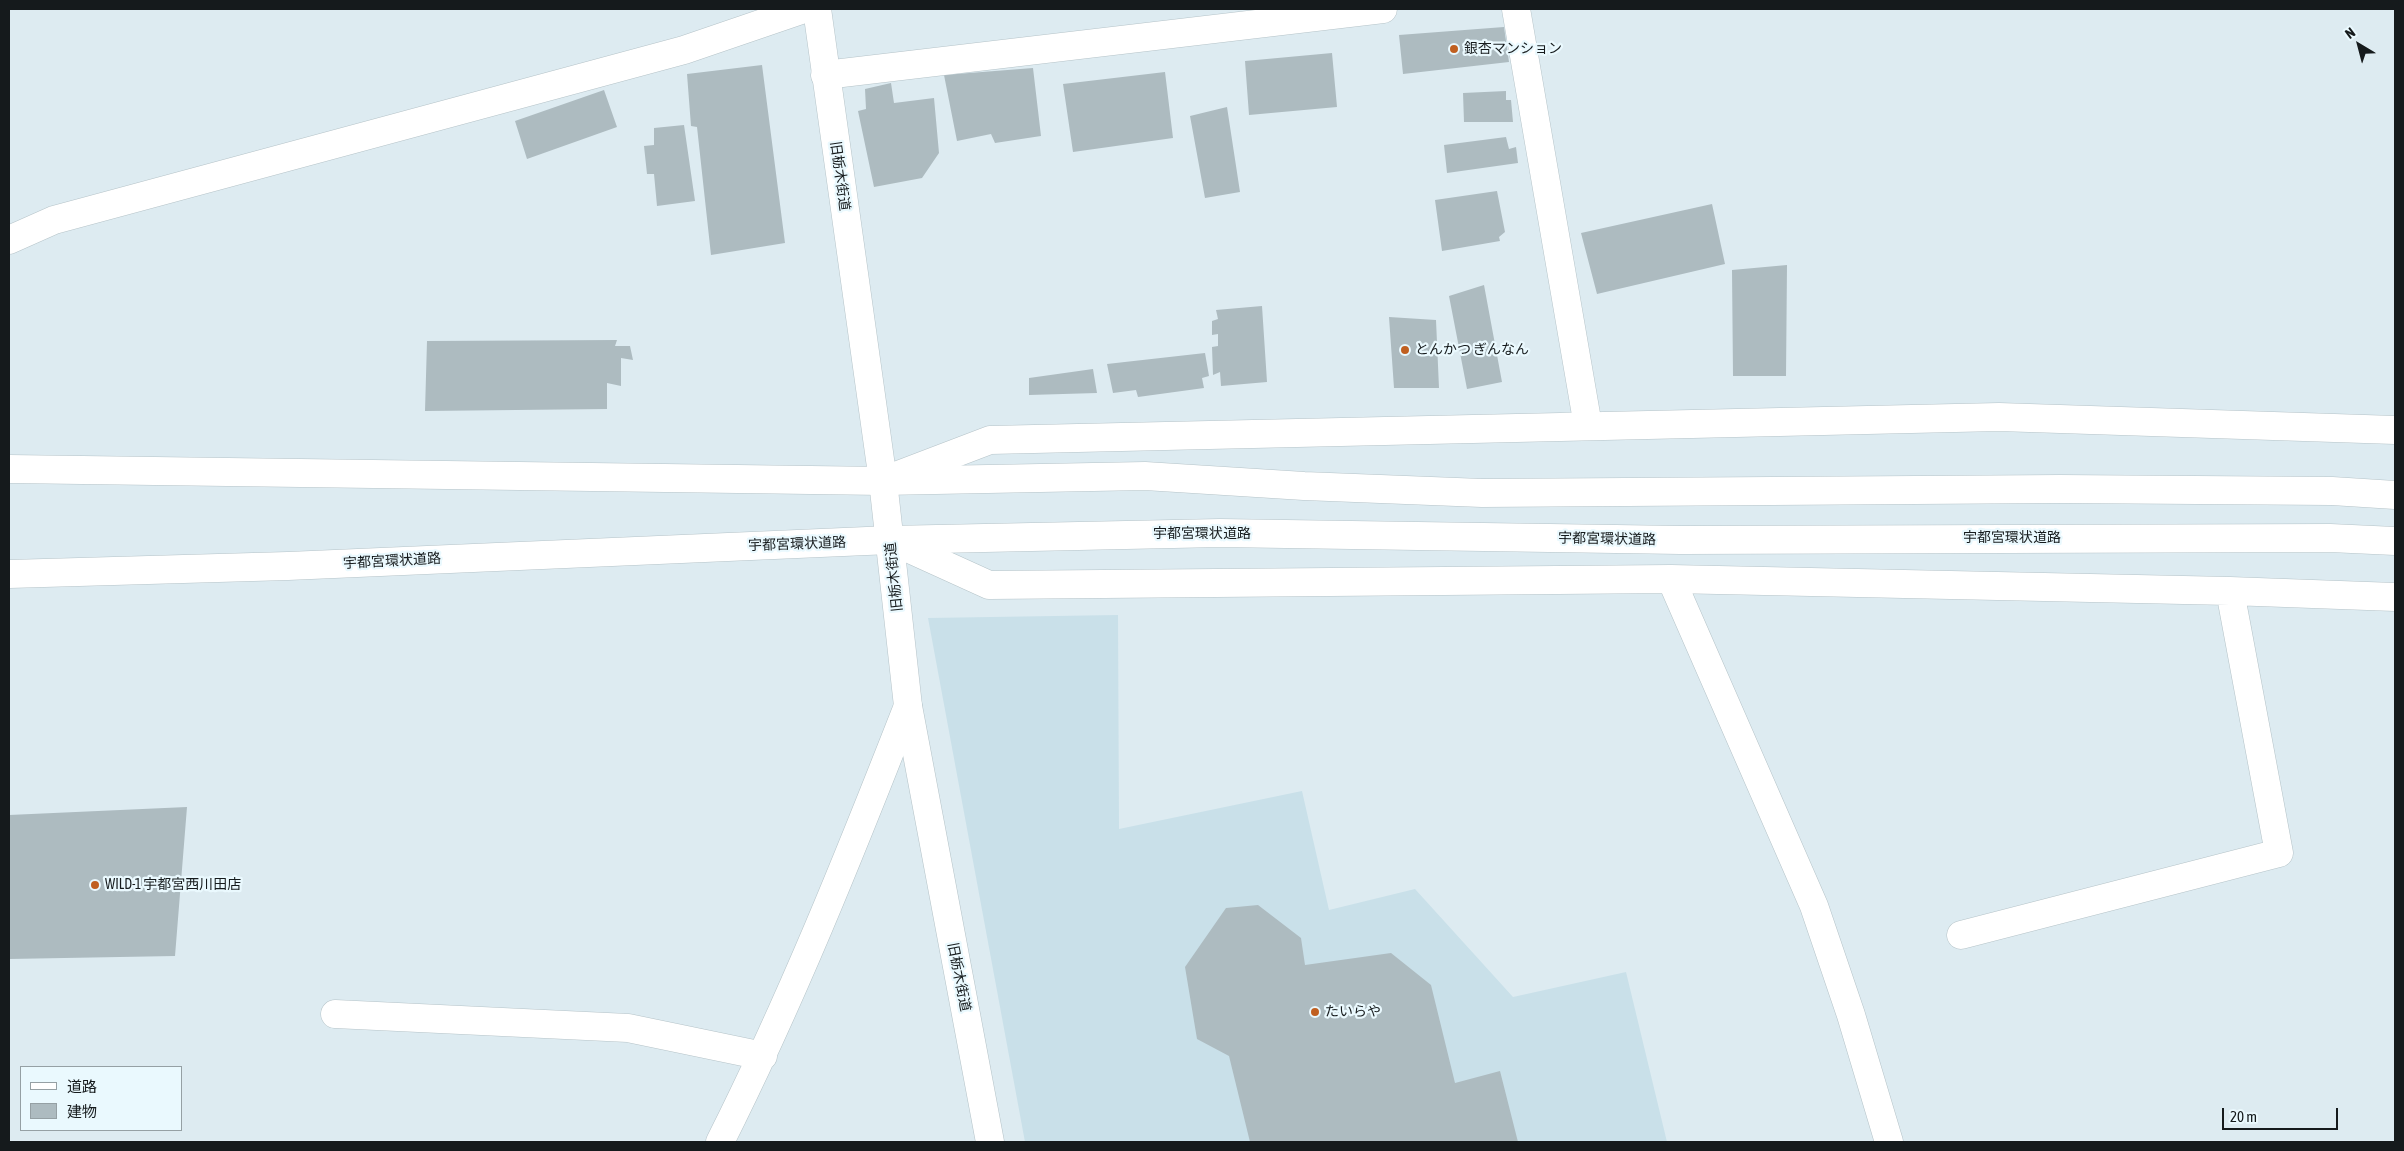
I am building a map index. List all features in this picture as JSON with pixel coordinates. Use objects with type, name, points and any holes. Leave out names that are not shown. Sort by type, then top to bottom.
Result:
[{"type":"main road","points":[[9,240],[54,220],[684,50],[804,9]]},
{"type":"main road","name":"旧栃木街道","points":[[818,9],[825,75],[883,481],[908,706],[990,1142]]},
{"type":"main road","points":[[825,75],[1382,9]]},
{"type":"main road","points":[[1516,9],[1588,426]]},
{"type":"main road","points":[[883,481],[990,440],[1999,417],[2395,430]]},
{"type":"main road","points":[[9,469],[883,481],[1144,476],[1304,486],[1482,492],[2060,489],[2332,491],[2395,495]]},
{"type":"main road","name":"宇都宮環状道路","points":[[9,574],[288,566],[890,540],[1220,533],[1681,540],[2330,538],[2395,541]]},
{"type":"main road","points":[[890,540],[989,585],[1670,579],[2230,591],[2395,597]]},
{"type":"main road","points":[[1670,579],[1814,906],[1851,1015],[1889,1142]]},
{"type":"main road","points":[[1961,935],[2279,853],[2230,591]]},
{"type":"main road","points":[[720,1142],[763,1056],[858,834],[908,706]]},
{"type":"main road","points":[[335,1014],[628,1028],[763,1056]]},
{"type":"shaded area","points":[[1118,615],[1119,829],[1302,791],[1329,910],[1415,889],[1513,997],[1626,972],[1667,1142],[1025,1142],[928,618]]},
{"type":"building","name":"銀杏マンション","points":[[1504,27],[1509,62],[1403,74],[1399,35]]},
{"type":"building","points":[[1332,53],[1337,107],[1249,115],[1245,61]]},
{"type":"building","points":[[762,65],[785,243],[711,255],[697,127],[691,126],[687,74]]},
{"type":"building","points":[[1033,68],[1041,136],[995,143],[991,134],[957,141],[944,75]]},
{"type":"building","points":[[1165,72],[1173,138],[1073,152],[1063,84]]},
{"type":"building","points":[[891,83],[894,103],[934,98],[939,153],[922,178],[874,187],[858,111],[866,109],[865,89]]},
{"type":"building","points":[[604,90],[617,127],[527,159],[515,121]]},
{"type":"building","points":[[1506,91],[1506,100],[1511,100],[1513,122],[1464,122],[1463,93]]},
{"type":"building","points":[[1227,107],[1240,192],[1205,198],[1190,116]]},
{"type":"building","points":[[684,125],[695,201],[657,206],[654,174],[647,174],[644,146],[654,145],[654,128]]},
{"type":"building","points":[[1506,137],[1509,149],[1516,147],[1518,163],[1447,173],[1444,145]]},
{"type":"building","points":[[1497,191],[1505,232],[1499,237],[1500,241],[1442,251],[1435,200]]},
{"type":"building","points":[[1712,204],[1725,264],[1597,294],[1581,233]]},
{"type":"building","points":[[1787,265],[1786,376],[1733,376],[1732,270]]},
{"type":"building","points":[[1484,285],[1502,382],[1467,389],[1449,296]]},
{"type":"building","points":[[1262,306],[1267,382],[1221,386],[1220,372],[1213,375],[1212,347],[1218,346],[1218,334],[1212,335],[1212,321],[1218,319],[1216,310]]},
{"type":"building","points":[[1389,317],[1436,320],[1439,388],[1394,388]]},
{"type":"building","points":[[617,340],[615,346],[630,346],[633,360],[621,358],[621,386],[607,383],[607,409],[425,411],[427,341]]},
{"type":"building","points":[[1205,353],[1209,376],[1202,378],[1204,388],[1138,397],[1136,390],[1113,393],[1107,364]]},
{"type":"building","points":[[1093,369],[1097,393],[1029,395],[1029,378]]},
{"type":"building","name":"WILD-1 宇都宮西川田店","points":[[187,807],[175,956],[9,959],[9,815]]},
{"type":"building","name":"たいらや","points":[[1258,905],[1301,938],[1305,965],[1391,953],[1431,985],[1455,1083],[1500,1071],[1518,1142],[1250,1142],[1229,1056],[1197,1039],[1185,967],[1226,908]]},
{"type":"place","name":"銀杏マンション","points":[[1454,49]]},
{"type":"place","name":"とんかつ ぎんなん","points":[[1405,350]]},
{"type":"place","name":"WILD-1 宇都宮西川田店","points":[[95,885]]},
{"type":"place","name":"たいらや","points":[[1315,1012]]}]
